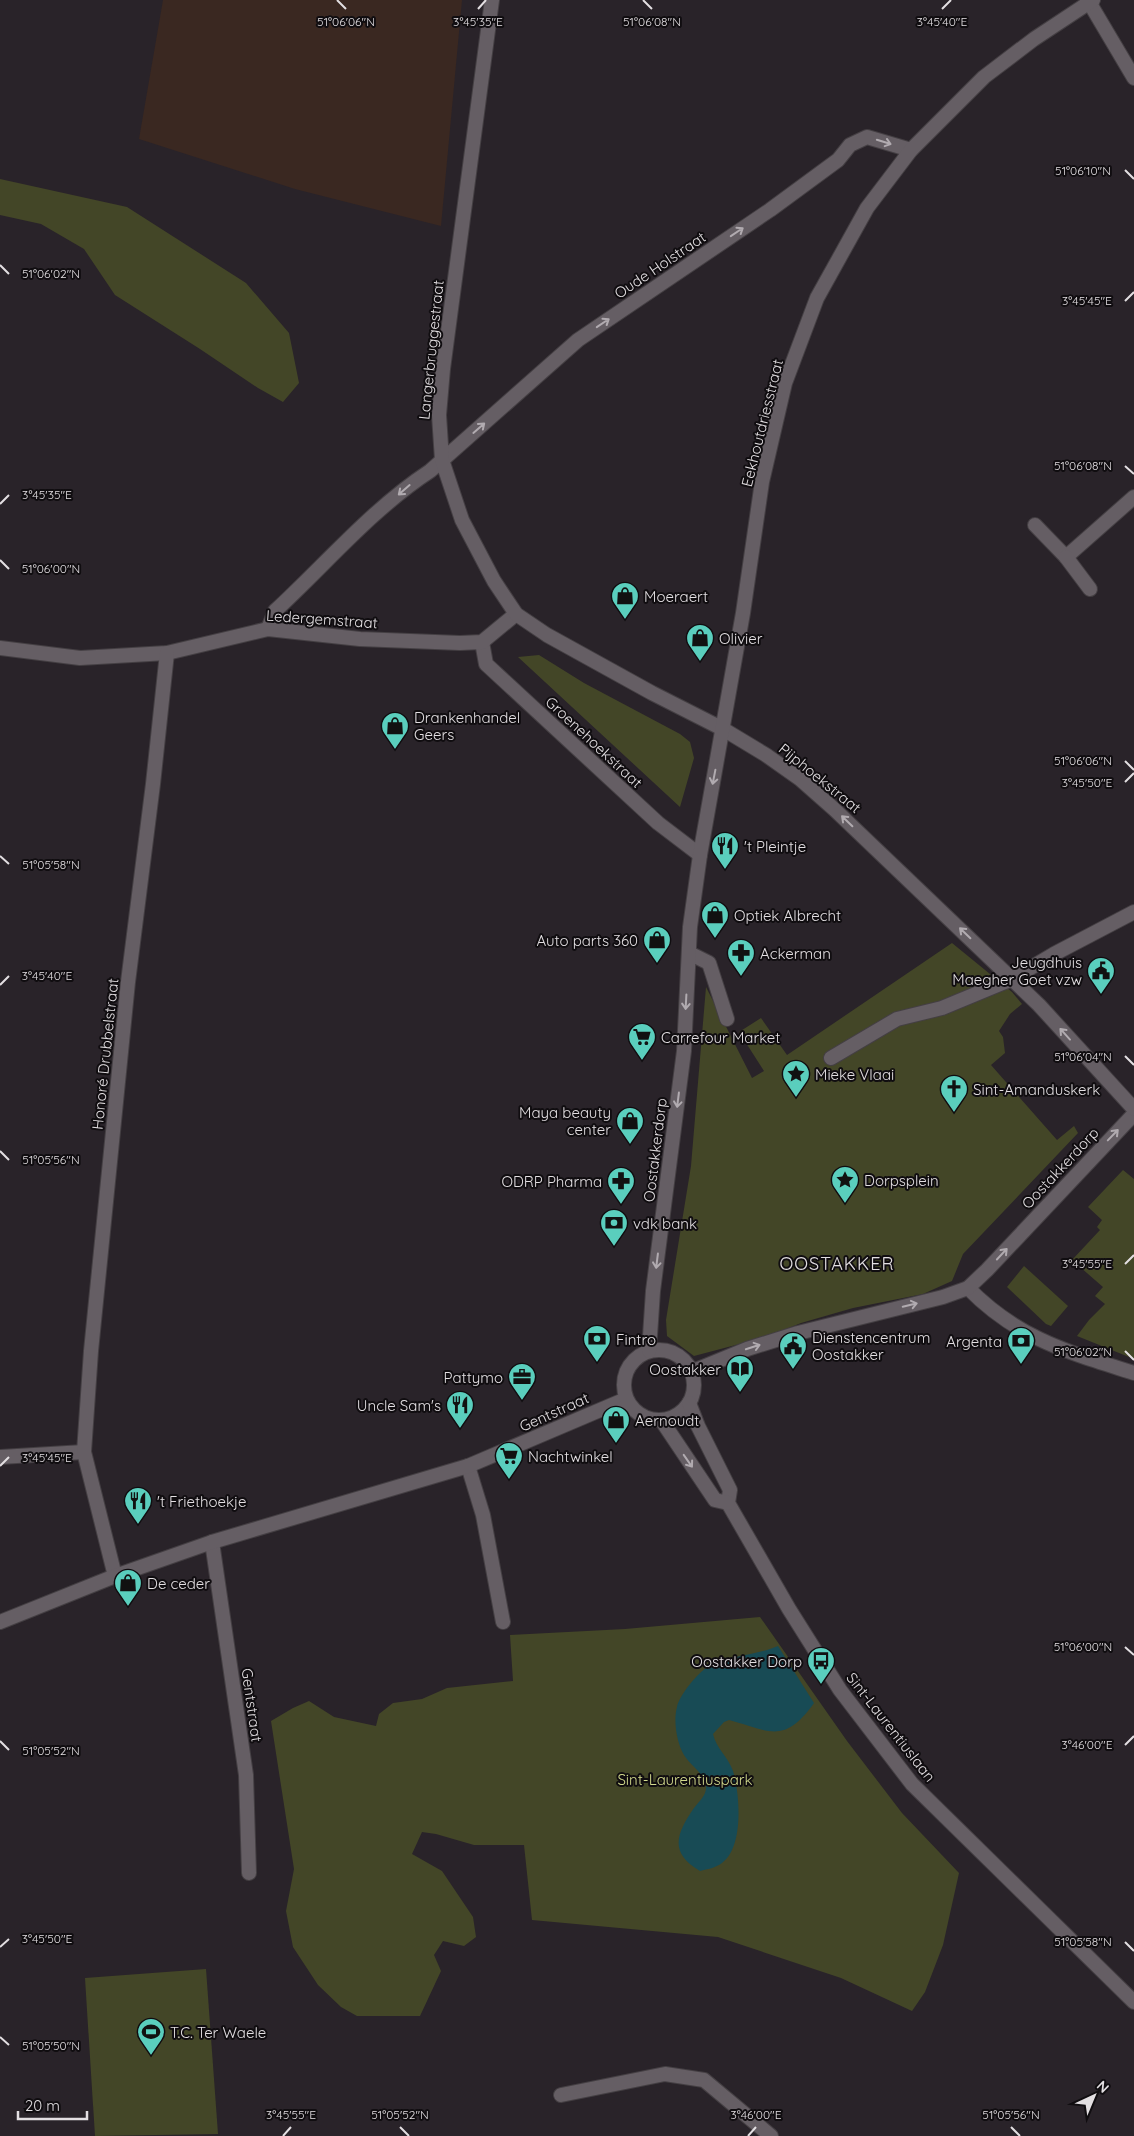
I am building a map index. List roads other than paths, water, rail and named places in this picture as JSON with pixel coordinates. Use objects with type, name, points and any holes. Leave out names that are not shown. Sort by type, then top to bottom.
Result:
[{"type":"street","name":"Langerbruggestraat","points":[[442,460],[439,415],[443,369],[492,0]]},
{"type":"street","points":[[1091,1],[1134,78]]},
{"type":"street","name":"Eekhoutdriesstraat","points":[[723,729],[762,482],[786,383],[817,298],[867,208],[911,150],[984,77],[1034,39],[1091,1]]},
{"type":"street","name":"Oude Holstraat","points":[[442,460],[578,340],[770,210],[838,160],[850,144],[867,137],[911,150]]},
{"type":"street","name":"Pijphoekstraat","points":[[442,460],[462,520],[494,581],[516,614],[547,635],[652,693],[723,729],[766,755],[800,779],[834,809],[1039,1005],[1134,1109]]},
{"type":"street","points":[[268,629],[275,611],[374,515],[442,460]]},
{"type":"street","points":[[1066,557],[1134,497]]},
{"type":"street","points":[[1035,525],[1066,557],[1090,588]]},
{"type":"street","points":[[482,642],[516,614]]},
{"type":"street","name":"Ledergemstraat","points":[[0,648],[80,658],[166,653],[268,629],[360,639],[460,643],[482,642]]},
{"type":"street","name":"Groenehoekstraat","points":[[482,642],[486,664],[658,823],[700,855]]},
{"type":"street","name":"Honoré Drubbelstraat","points":[[115,1576],[84,1452],[92,1341],[128,982],[153,784],[166,653]]},
{"type":"street","name":"Oostakkerdorp","points":[[649,1351],[653,1291],[684,1051],[690,928],[700,855],[723,729]]},
{"type":"street","points":[[830,1058],[897,1019],[942,1008],[1012,979],[1054,954],[1134,912]]},
{"type":"street","points":[[689,953],[709,963],[727,1019]]},
{"type":"street","name":"Oostakkerdorp","points":[[691,1372],[747,1349],[798,1333],[943,1297],[968,1288],[1134,1114]]},
{"type":"street","points":[[968,1288],[1001,1318],[1044,1343],[1134,1373]]},
{"type":"street","points":[[662,1350],[674,1353],[681,1358],[691,1372],[694,1388],[689,1403],[682,1412],[673,1418],[662,1421],[640,1416],[626,1398],[623,1384],[627,1370],[636,1358],[649,1351],[662,1350]]},
{"type":"street","name":"Gentstraat","points":[[0,1622],[115,1576],[212,1542],[468,1466],[626,1398]]},
{"type":"street","name":"Sint-Laurentiuslaan","points":[[689,1403],[698,1426],[730,1490],[728,1503],[789,1609],[840,1690],[912,1784],[1134,2002]]},
{"type":"street","name":"Sint-Laurentiuslaan","points":[[662,1421],[715,1500],[728,1503]]},
{"type":"street","points":[[0,1457],[84,1452]]},
{"type":"street","points":[[468,1466],[483,1515],[503,1622]]},
{"type":"street","name":"Gentstraat","points":[[212,1542],[246,1775],[249,1873]]},
{"type":"street","points":[[561,2095],[664,2074],[704,2080],[771,2136]]},
{"type":"water","points":[[778,1646],[814,1703],[794,1725],[785,1730],[766,1731],[729,1720],[724,1722],[713,1734],[733,1771],[738,1806],[737,1833],[729,1855],[722,1863],[700,1871],[683,1857],[679,1843],[683,1826],[704,1795],[706,1787],[703,1777],[684,1755],[679,1744],[675,1719],[678,1702],[689,1686],[706,1668],[723,1660]]},
{"type":"place","name":"Moeraert","points":[[625,620]]},
{"type":"place","name":"Olivier","points":[[700,662]]},
{"type":"place","name":"Drankenhandel Geers","points":[[395,750]]},
{"type":"place","name":"'t Pleintje","points":[[725,870]]},
{"type":"place","name":"Optiek Albrecht","points":[[715,939]]},
{"type":"place","name":"Auto parts 360","points":[[657,964]]},
{"type":"place","name":"Ackerman","points":[[741,977]]},
{"type":"place","name":"Jeugdhuis Maegher Goet vzw","points":[[1101,995]]},
{"type":"place","name":"Carrefour Market","points":[[642,1061]]},
{"type":"place","name":"Mieke Vlaai","points":[[796,1098]]},
{"type":"place","name":"Sint-Amanduskerk","points":[[954,1113]]},
{"type":"place","name":"Maya beauty center","points":[[630,1145]]},
{"type":"place","name":"Dorpsplein","points":[[845,1204]]},
{"type":"place","name":"ODRP Pharma","points":[[621,1205]]},
{"type":"place","name":"vdk bank","points":[[614,1247]]},
{"type":"place","name":"Fintro","points":[[597,1363]]},
{"type":"place","name":"Argenta","points":[[1021,1365]]},
{"type":"place","name":"Dienstencentrum Oostakker","points":[[793,1370]]},
{"type":"place","name":"Oostakker","points":[[740,1393]]},
{"type":"place","name":"Pattymo","points":[[522,1401]]},
{"type":"place","name":"Uncle Sam's","points":[[460,1429]]},
{"type":"place","name":"Aernoudt","points":[[616,1444]]},
{"type":"place","name":"Nachtwinkel","points":[[509,1480]]},
{"type":"place","name":"'t Friethoekje","points":[[138,1525]]},
{"type":"place","name":"De ceder","points":[[128,1607]]},
{"type":"place","name":"Oostakker Dorp","points":[[821,1685]]},
{"type":"place","name":"T.C. Ter Waele","points":[[151,2056]]},
{"type":"district","name":"OOSTAKKER","points":[[837,1263]]},
{"type":"park label","name":"Sint-Laurentiuspark","points":[[685,1779]]}]
